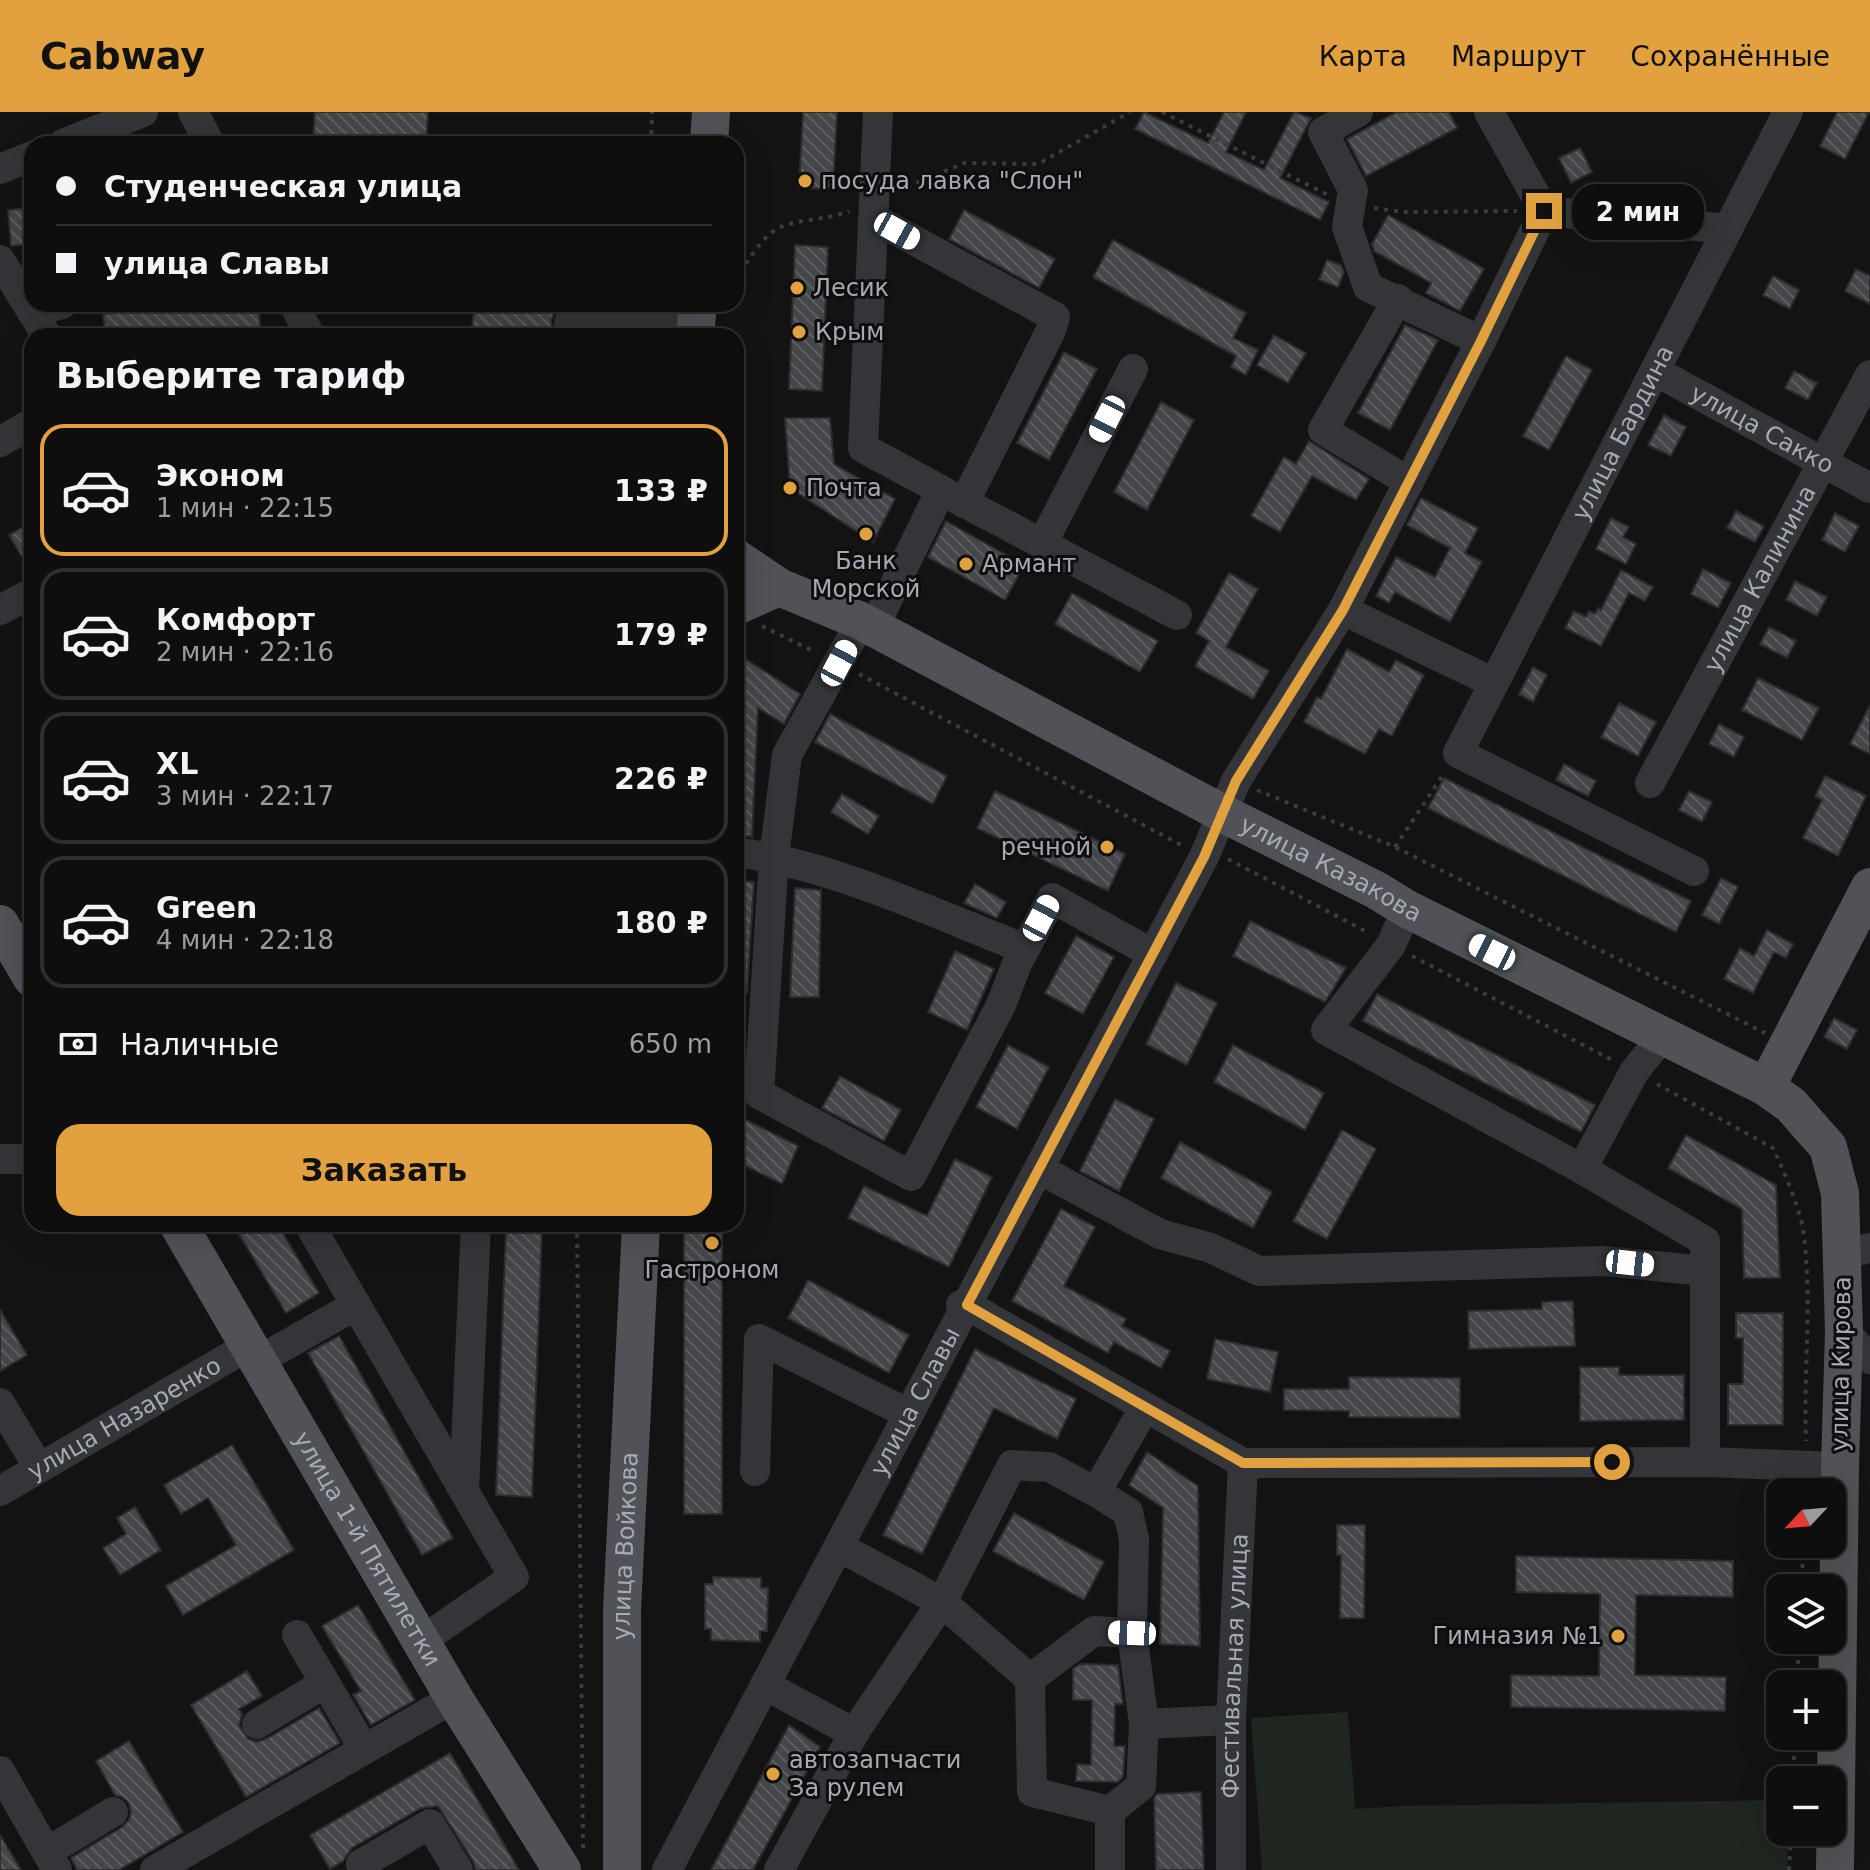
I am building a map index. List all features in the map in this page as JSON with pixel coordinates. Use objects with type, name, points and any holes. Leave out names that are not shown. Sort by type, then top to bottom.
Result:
[{"type":"main road","points":[[710,136],[711,112]]},
{"type":"main road","name":"улица Казакова","points":[[744,563],[779,587],[868,624],[1229,797],[1407,909],[1766,1087],[1791,1105],[1828,1147]]},
{"type":"main road","points":[[744,602],[779,587]]},
{"type":"main road","points":[[1766,1087],[1870,887]]},
{"type":"main road","points":[[0,924],[24,964]]},
{"type":"main road","name":"улица Кирова","points":[[1828,1147],[1856,1251],[1844,1331],[1835,1870]]},
{"type":"main road","name":"улица 1-й Пятилетки","points":[[183,1232],[454,1698],[572,1863]]},
{"type":"main road","name":"улица Войкова","points":[[622,1870],[622,1610],[641,1232]]},
{"type":"street","points":[[83,136],[143,112]]},
{"type":"street","points":[[193,112],[206,136]]},
{"type":"street","points":[[878,112],[863,448],[1177,615]]},
{"type":"street","points":[[1358,112],[1323,132],[1353,190],[1347,227],[1368,287],[1481,341]]},
{"type":"street","points":[[1489,112],[1544,211],[1728,229]]},
{"type":"street","name":"улица Бардина","points":[[1458,753],[1786,113]]},
{"type":"street","points":[[0,169],[24,159]]},
{"type":"street","points":[[744,853],[774,857],[836,875],[1023,948],[1001,1005],[911,1176],[759,1094],[774,857],[787,755],[952,496],[1051,330],[1055,317],[874,209]]},
{"type":"street","name":"улица Славы","points":[[667,1870],[1204,857],[1229,797],[1343,610],[1544,211]]},
{"type":"street","points":[[0,260],[24,298]]},
{"type":"street","points":[[1398,299],[1323,430],[1409,482]]},
{"type":"street","points":[[569,323],[696,323]]},
{"type":"street","points":[[1042,544],[1133,369]]},
{"type":"street","name":"улица Сакко","points":[[1655,371],[1870,488]]},
{"type":"street","name":"улица Калинина","points":[[1650,783],[1870,375]]},
{"type":"street","points":[[0,442],[24,428]]},
{"type":"street","points":[[0,610],[24,597]]},
{"type":"street","points":[[1343,610],[1494,683]]},
{"type":"street","points":[[1458,753],[1694,871]]},
{"type":"street","points":[[1020,958],[1052,898],[1153,954]]},
{"type":"street","points":[[1407,909],[1391,945],[1326,1030],[1582,1169],[1705,1241],[1705,1462]]},
{"type":"street","points":[[1582,1169],[1634,1072],[1662,1037]]},
{"type":"street","points":[[0,1159],[24,1159]]},
{"type":"street","points":[[1039,1169],[1160,1234],[1211,1248],[1259,1271],[1604,1261],[1705,1271]]},
{"type":"street","points":[[314,1232],[514,1577],[421,1641]]},
{"type":"street","points":[[464,1490],[476,1232]]},
{"type":"street","name":"улица Назаренко","points":[[0,1491],[254,1353],[356,1305]]},
{"type":"street","points":[[964,1305],[1243,1463],[1705,1462],[1840,1467]]},
{"type":"street","points":[[1844,1331],[1870,1359]]},
{"type":"street","points":[[755,1471],[759,1339],[909,1414]]},
{"type":"street","points":[[0,1403],[39,1468]]},
{"type":"street","points":[[1096,1492],[1145,1407]]},
{"type":"street","name":"Фестивальная улица","points":[[1231,1870],[1231,1720],[1243,1463]]},
{"type":"street","points":[[779,1870],[854,1733],[942,1602],[1012,1465],[1049,1467],[1128,1512],[1134,1539],[1132,1633],[1144,1724],[1141,1786],[1110,1811]]},
{"type":"street","points":[[839,1547],[942,1602],[1030,1679],[1032,1792],[1110,1811]]},
{"type":"street","points":[[1030,1679],[1094,1631],[1132,1633]]},
{"type":"street","points":[[297,1635],[364,1749]]},
{"type":"street","points":[[257,1724],[325,1683]]},
{"type":"street","points":[[765,1685],[854,1733]]},
{"type":"street","points":[[155,1870],[454,1698]]},
{"type":"street","points":[[1144,1724],[1231,1720]]},
{"type":"street","points":[[0,1771],[52,1861],[113,1812]]},
{"type":"street","points":[[1110,1811],[1110,1870]]},
{"type":"street","points":[[364,1870],[361,1864],[430,1824],[458,1870]]},
{"type":"path","points":[[651,136],[652,112]]},
{"type":"path","points":[[744,267],[754,249],[784,225],[874,209],[964,163],[1038,164],[1130,112]]},
{"type":"path","points":[[1395,847],[1458,753]]},
{"type":"path","points":[[1229,797],[1395,847],[1788,1044]]},
{"type":"path","points":[[572,1863],[577,1232]]},
{"type":"path","points":[[1789,1870],[1790,1846]]},
{"type":"shaded area","points":[[1348,1712],[1355,1809],[1766,1800],[1766,1846],[1788,1846],[1787,1870],[1262,1870],[1251,1718]]},
{"type":"building","points":[[315,112],[428,112],[426,136],[313,136]]},
{"type":"building","points":[[803,112],[837,112],[833,189],[799,188]]},
{"type":"building","points":[[1144,112],[1208,143],[1224,112],[1246,112],[1226,152],[1264,170],[1294,112],[1311,118],[1280,178],[1329,202],[1320,220],[1135,129]]},
{"type":"building","points":[[1397,112],[1449,112],[1457,128],[1366,176],[1347,139]]},
{"type":"building","points":[[1837,112],[1869,112],[1845,159],[1820,146]]},
{"type":"building","points":[[1580,148],[1592,172],[1571,183],[1559,158]]},
{"type":"building","points":[[24,209],[24,245],[11,246],[8,210]]},
{"type":"building","points":[[964,210],[1055,259],[1039,288],[949,239]]},
{"type":"building","points":[[1388,215],[1484,269],[1460,311],[1426,293],[1431,283],[1374,251],[1372,244]]},
{"type":"building","points":[[1113,240],[1246,313],[1233,338],[1258,350],[1246,375],[1231,367],[1236,356],[1093,277]]},
{"type":"building","points":[[795,245],[828,247],[822,391],[789,389]]},
{"type":"building","points":[[1327,260],[1341,265],[1344,272],[1338,287],[1319,280]]},
{"type":"building","points":[[1856,269],[1870,276],[1870,304],[1845,291]]},
{"type":"building","points":[[1773,276],[1799,290],[1790,309],[1763,295]]},
{"type":"building","points":[[259,312],[260,328],[105,328],[103,314]]},
{"type":"building","points":[[474,312],[555,312],[551,321],[553,328],[472,328]]},
{"type":"building","points":[[1405,325],[1438,340],[1390,430],[1358,413]]},
{"type":"building","points":[[1274,335],[1306,353],[1288,383],[1257,365]]},
{"type":"building","points":[[1064,352],[1097,369],[1049,460],[1017,443]]},
{"type":"building","points":[[1566,356],[1592,370],[1549,450],[1523,436]]},
{"type":"building","points":[[1794,371],[1817,383],[1808,400],[1785,388]]},
{"type":"building","points":[[1161,402],[1194,420],[1147,510],[1114,492]]},
{"type":"building","points":[[1664,415],[1686,427],[1671,456],[1648,445]]},
{"type":"building","points":[[785,418],[830,418],[834,464],[895,499],[873,542],[790,488]]},
{"type":"building","points":[[1309,441],[1369,479],[1356,500],[1312,476],[1280,532],[1251,516],[1284,457],[1296,464]]},
{"type":"building","points":[[1421,498],[1478,528],[1465,553],[1482,562],[1450,622],[1395,592],[1389,603],[1376,596],[1396,557],[1435,577],[1450,548],[1407,525]]},
{"type":"building","points":[[1736,511],[1764,526],[1755,542],[1727,528]]},
{"type":"building","points":[[1835,513],[1859,526],[1845,552],[1822,540]]},
{"type":"building","points":[[1611,518],[1629,527],[1623,537],[1636,544],[1626,564],[1596,549]]},
{"type":"building","points":[[946,521],[1024,565],[1005,600],[928,557]]},
{"type":"building","points":[[24,527],[24,560],[9,535]]},
{"type":"building","points":[[1703,569],[1731,583],[1718,608],[1691,594]]},
{"type":"building","points":[[1621,570],[1653,587],[1645,601],[1629,593],[1601,646],[1565,628],[1574,611],[1586,617],[1589,611],[1595,614],[1598,608],[1601,610]]},
{"type":"building","points":[[1229,573],[1258,589],[1226,647],[1269,671],[1253,699],[1195,666],[1209,641],[1196,633]]},
{"type":"building","points":[[1795,581],[1827,597],[1817,616],[1786,600]]},
{"type":"building","points":[[1072,593],[1158,641],[1140,672],[1055,624]]},
{"type":"building","points":[[1769,627],[1796,641],[1787,658],[1760,644]]},
{"type":"building","points":[[1347,649],[1389,672],[1396,660],[1424,675],[1392,736],[1379,729],[1365,754],[1304,722],[1317,697],[1321,699]]},
{"type":"building","points":[[744,658],[800,694],[784,724],[758,708],[752,837],[744,836]]},
{"type":"building","points":[[1533,667],[1547,675],[1533,702],[1519,694]]},
{"type":"building","points":[[1758,678],[1819,708],[1802,740],[1742,710]]},
{"type":"building","points":[[1619,703],[1656,722],[1638,756],[1601,737]]},
{"type":"building","points":[[1870,705],[1870,754],[1850,744]]},
{"type":"building","points":[[830,714],[947,776],[933,804],[815,742]]},
{"type":"building","points":[[1719,724],[1744,737],[1734,757],[1709,744]]},
{"type":"building","points":[[1564,764],[1596,781],[1588,796],[1556,780]]},
{"type":"building","points":[[1825,776],[1866,796],[1838,856],[1803,838],[1822,800],[1815,796]]},
{"type":"building","points":[[1444,778],[1691,901],[1676,932],[1428,808]]},
{"type":"building","points":[[995,791],[1125,854],[1108,891],[977,828]]},
{"type":"building","points":[[1689,791],[1712,802],[1702,822],[1679,810]]},
{"type":"building","points":[[842,794],[879,816],[868,834],[831,812]]},
{"type":"building","points":[[1721,878],[1738,887],[1719,924],[1702,915]]},
{"type":"building","points":[[744,881],[754,882],[747,993],[744,993]]},
{"type":"building","points":[[975,884],[1006,902],[997,918],[964,903]]},
{"type":"building","points":[[795,888],[821,890],[819,997],[790,997]]},
{"type":"building","points":[[1250,921],[1346,968],[1325,1002],[1233,956]]},
{"type":"building","points":[[1767,930],[1793,944],[1786,958],[1774,952],[1753,993],[1724,979],[1740,948],[1754,956]]},
{"type":"building","points":[[1076,936],[1114,957],[1083,1014],[1045,993]]},
{"type":"building","points":[[955,951],[994,969],[967,1030],[928,1012]]},
{"type":"building","points":[[1176,983],[1217,1003],[1187,1065],[1146,1044]]},
{"type":"building","points":[[1377,994],[1595,1105],[1581,1132],[1363,1021]]},
{"type":"building","points":[[1834,1018],[1857,1030],[1847,1049],[1824,1037]]},
{"type":"building","points":[[1008,1045],[1049,1067],[1017,1129],[976,1107]]},
{"type":"building","points":[[1233,1045],[1324,1093],[1305,1130],[1214,1082]]},
{"type":"building","points":[[840,1076],[901,1110],[884,1141],[822,1108]]},
{"type":"building","points":[[1115,1099],[1154,1119],[1119,1191],[1080,1171]]},
{"type":"building","points":[[744,1119],[798,1146],[782,1184],[744,1165]]},
{"type":"building","points":[[1342,1130],[1376,1149],[1327,1239],[1293,1221]]},
{"type":"building","points":[[1686,1135],[1776,1185],[1780,1278],[1744,1278],[1742,1209],[1668,1168]]},
{"type":"building","points":[[1180,1142],[1272,1192],[1253,1228],[1161,1178]]},
{"type":"building","points":[[955,1159],[992,1177],[949,1267],[848,1218],[864,1186],[927,1216]]},
{"type":"building","points":[[1061,1209],[1095,1227],[1064,1286],[1126,1319],[1122,1326],[1170,1351],[1161,1368],[1114,1342],[1108,1353],[1012,1301]]},
{"type":"building","points":[[238,1232],[282,1232],[319,1293],[286,1313]]},
{"type":"building","points":[[506,1232],[542,1232],[532,1497],[496,1495]]},
{"type":"building","points":[[684,1232],[722,1232],[722,1514],[684,1514]]},
{"type":"building","points":[[808,1280],[909,1335],[889,1373],[788,1318]]},
{"type":"building","points":[[1573,1301],[1575,1346],[1469,1349],[1468,1311],[1542,1309],[1542,1302]]},
{"type":"building","points":[[0,1310],[27,1355],[0,1371]]},
{"type":"building","points":[[1736,1313],[1783,1313],[1783,1425],[1728,1425],[1728,1384],[1743,1384],[1743,1338],[1736,1338]]},
{"type":"building","points":[[339,1336],[453,1538],[422,1555],[308,1353]]},
{"type":"building","points":[[1215,1339],[1278,1352],[1270,1392],[1207,1379]]},
{"type":"building","points":[[975,1349],[1076,1399],[1057,1439],[994,1408],[922,1554],[883,1535]]},
{"type":"building","points":[[1580,1367],[1619,1367],[1619,1375],[1684,1375],[1684,1420],[1580,1421]]},
{"type":"building","points":[[1349,1377],[1460,1378],[1460,1418],[1349,1417],[1349,1411],[1284,1410],[1284,1389],[1349,1389]]},
{"type":"building","points":[[232,1445],[294,1550],[183,1615],[166,1586],[236,1545],[208,1498],[181,1514],[164,1485]]},
{"type":"building","points":[[1147,1452],[1198,1486],[1200,1646],[1160,1644],[1163,1508],[1129,1485]]},
{"type":"building","points":[[135,1507],[161,1550],[120,1575],[103,1548],[126,1534],[117,1518]]},
{"type":"building","points":[[1014,1513],[1104,1562],[1084,1600],[993,1551]]},
{"type":"building","points":[[1337,1525],[1365,1525],[1364,1618],[1340,1618],[1341,1555],[1337,1555]]},
{"type":"building","name":"Гимназия №1","points":[[1516,1556],[1733,1561],[1733,1597],[1636,1595],[1635,1675],[1726,1677],[1725,1711],[1511,1707],[1511,1675],[1599,1676],[1600,1594],[1516,1592]]},
{"type":"building","points":[[713,1577],[761,1578],[761,1588],[768,1588],[767,1631],[760,1631],[760,1642],[711,1640],[711,1629],[705,1629],[705,1584],[713,1584]]},
{"type":"building","points":[[358,1605],[415,1700],[371,1725],[353,1695],[361,1691],[322,1626]]},
{"type":"building","points":[[1080,1664],[1118,1665],[1123,1704],[1115,1704],[1114,1746],[1125,1746],[1123,1777],[1117,1782],[1076,1781],[1077,1764],[1091,1765],[1092,1700],[1073,1700],[1073,1669]]},
{"type":"building","points":[[247,1671],[262,1696],[239,1709],[242,1714],[239,1725],[248,1739],[257,1742],[266,1739],[319,1708],[340,1743],[246,1797],[191,1705]]},
{"type":"building","points":[[789,1725],[820,1747],[753,1870],[711,1870]]},
{"type":"building","points":[[129,1741],[183,1832],[119,1870],[77,1870],[71,1858],[129,1820],[129,1803],[115,1795],[96,1761]]},
{"type":"building","points":[[450,1753],[519,1870],[476,1870],[438,1806],[421,1808],[352,1848],[343,1861],[330,1869],[310,1835]]},
{"type":"building","points":[[1201,1792],[1204,1870],[1156,1870],[1154,1798],[1157,1794]]},
{"type":"building","points":[[0,1835],[21,1870],[0,1870]]},
{"type":"place","name":"посуда лавка \"Слон\"","points":[[805,181]]},
{"type":"place","name":"Лесик","points":[[797,288]]},
{"type":"place","name":"Крым","points":[[799,332]]},
{"type":"place","name":"Почта","points":[[790,488]]},
{"type":"place","name":"Банк Морской","points":[[866,534]]},
{"type":"place","name":"Армант","points":[[966,564]]},
{"type":"place","name":"речной","points":[[1107,847]]},
{"type":"place","name":"Гастроном","points":[[712,1243]]},
{"type":"place","name":"Гимназия №1","points":[[1618,1636]]},
{"type":"place","name":"автозапчасти За рулем","points":[[773,1774]]},
{"type":"route","points":[[1544,211],[1343,610],[1236,781],[1204,857],[967,1305],[1243,1463],[1612,1462]]}]
